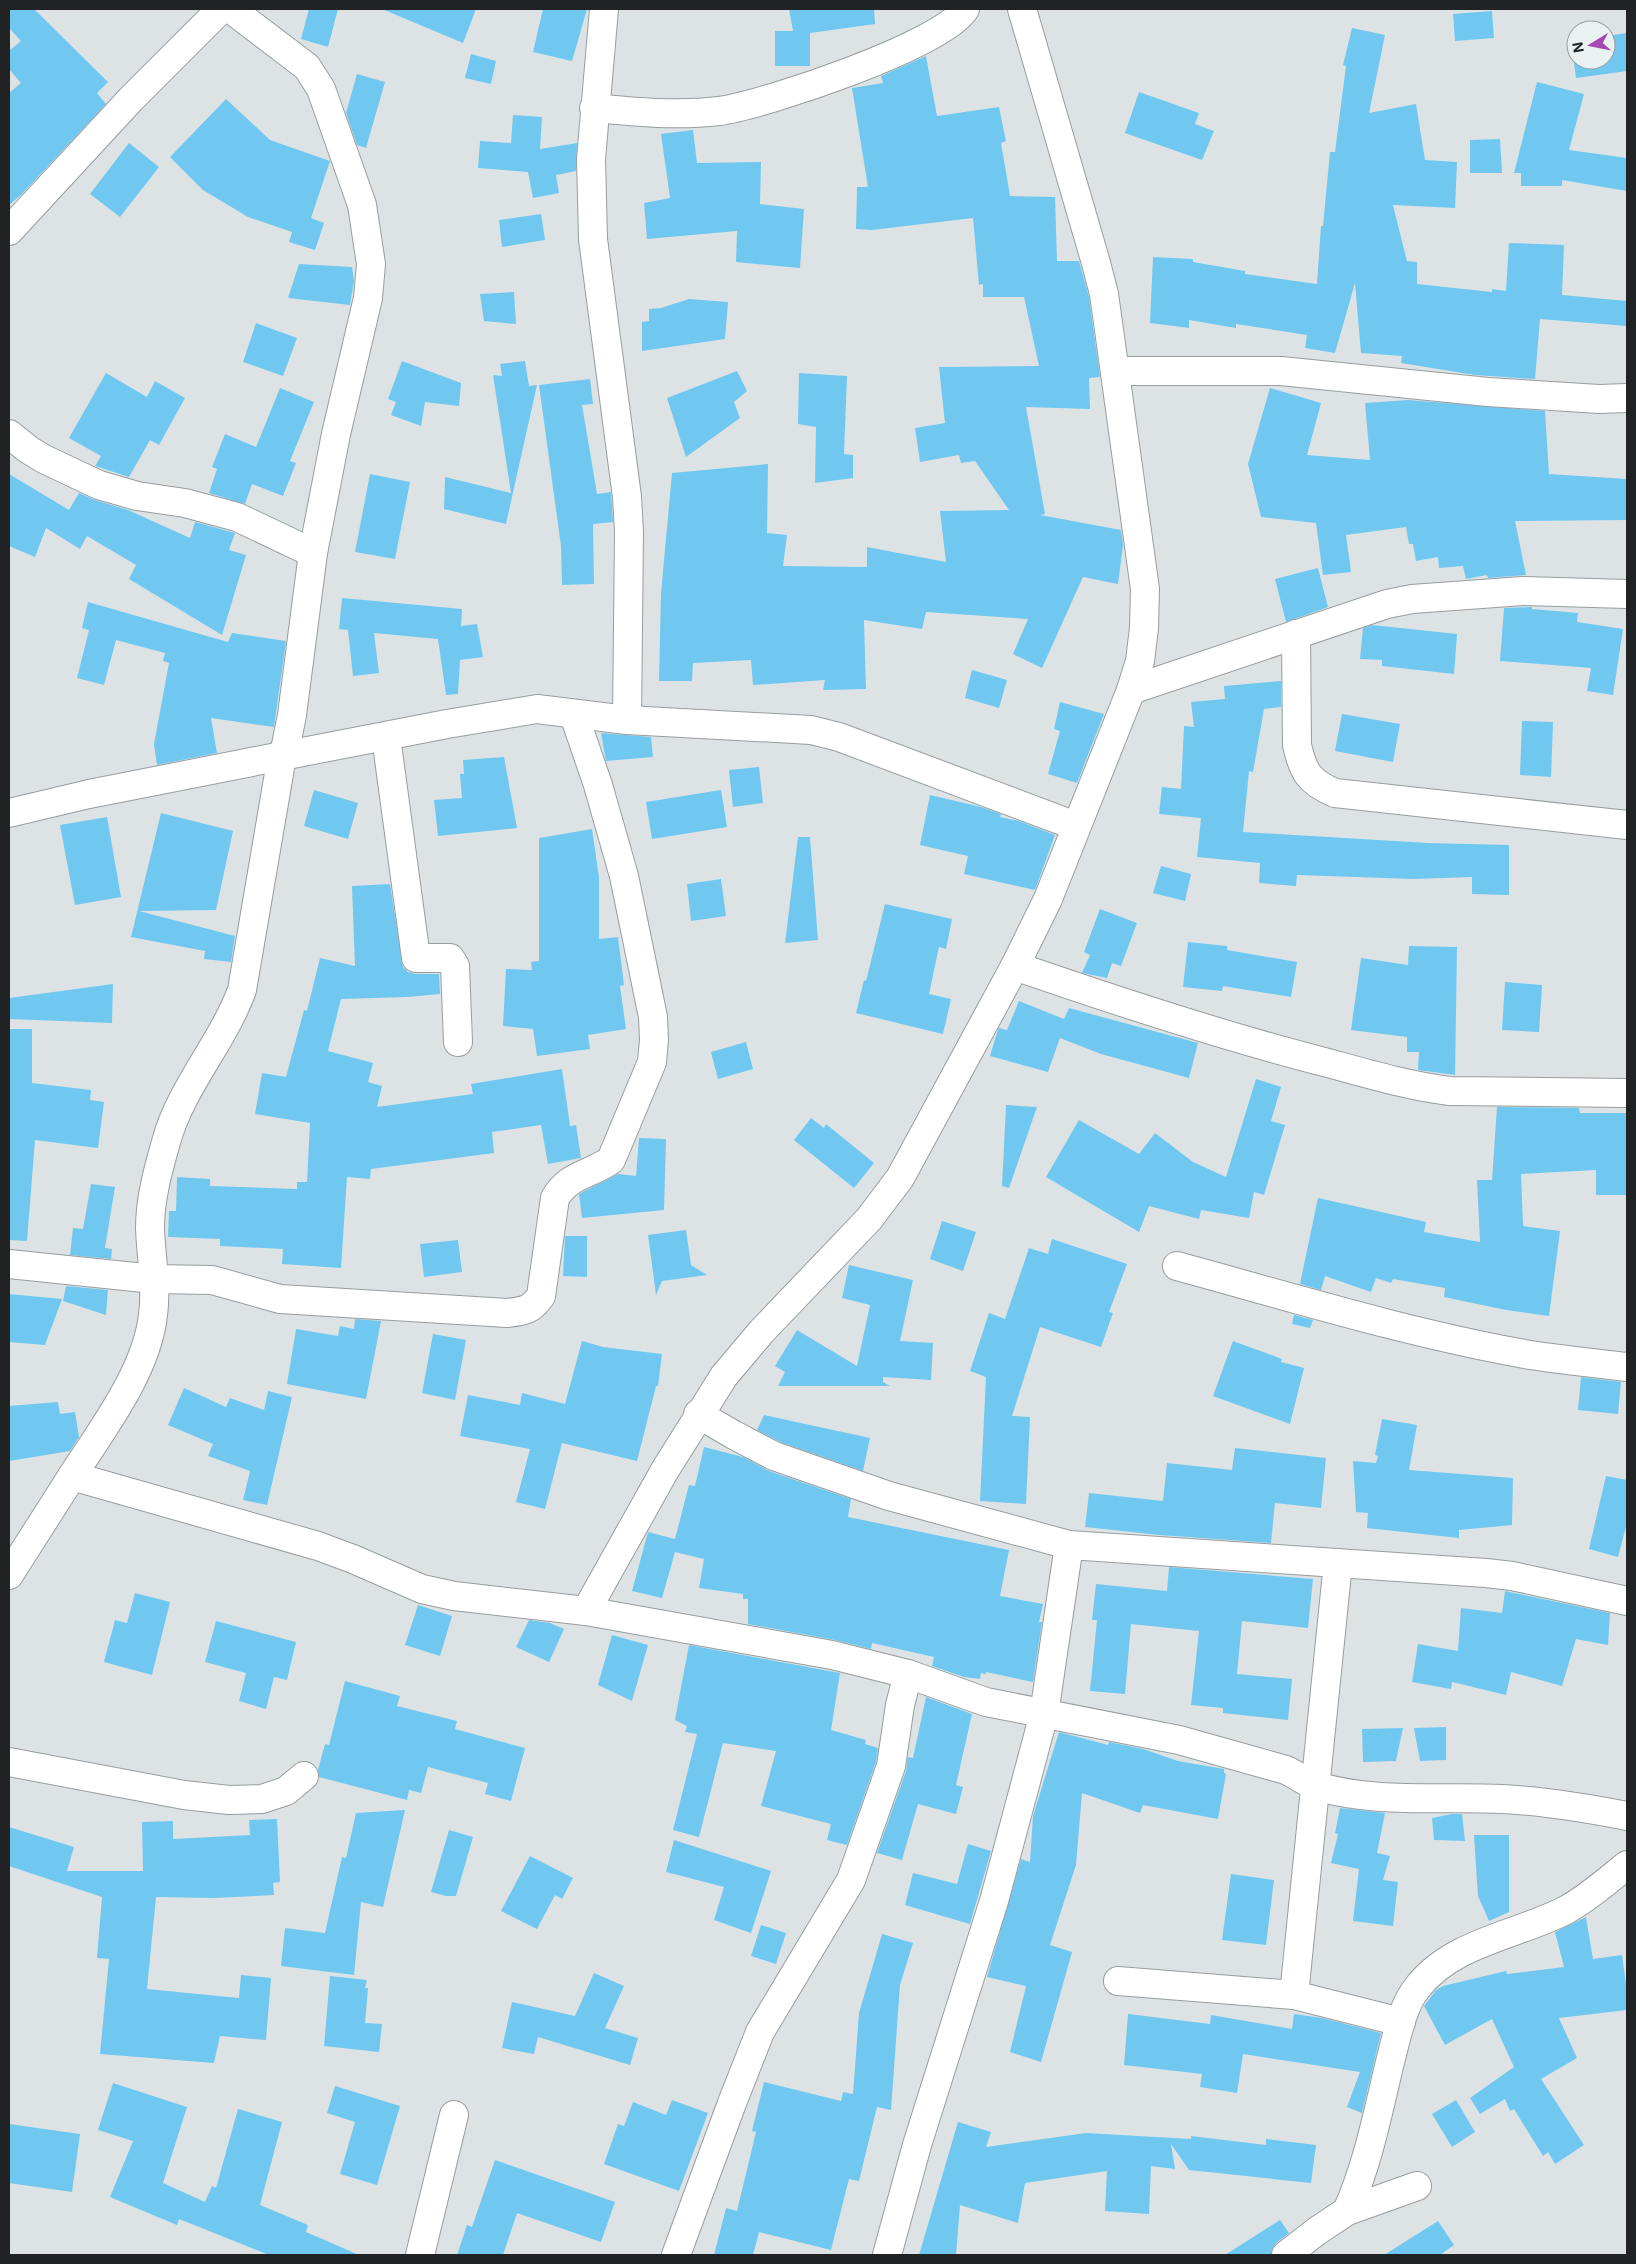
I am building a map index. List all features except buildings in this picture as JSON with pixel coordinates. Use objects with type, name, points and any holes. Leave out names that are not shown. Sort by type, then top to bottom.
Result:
[{"type":"street","points":[[9,231],[131,99],[221,9]]},
{"type":"street","points":[[9,1575],[111,1417],[138,1366],[147,1344],[153,1316],[154,1279],[150,1228],[151,1204],[166,1141],[179,1106],[232,1016],[242,990],[282,756],[292,715],[313,552],[336,434],[368,298],[371,264],[362,205],[321,89],[307,67],[231,9]]},
{"type":"street","points":[[604,9],[594,108],[591,168],[593,239],[630,532],[627,720]]},
{"type":"street","points":[[594,108],[664,114],[741,108],[796,90],[908,47],[946,27],[960,17],[965,9]]},
{"type":"street","points":[[586,1611],[698,1414],[724,1376],[762,1331],[885,1199],[900,1178],[1015,966],[1048,899],[1120,721],[1140,661],[1144,628],[1145,589],[1104,294],[1022,9]]},
{"type":"street","points":[[1115,371],[1252,369],[1488,392],[1599,399],[1627,398]]},
{"type":"street","points":[[9,434],[44,459],[100,486],[137,496],[185,503],[237,517],[313,552]]},
{"type":"street","points":[[1131,690],[1387,604],[1412,599],[1523,591],[1627,594]]},
{"type":"street","points":[[1296,634],[1297,745],[1308,776],[1319,786],[1335,793],[1627,825]]},
{"type":"street","points":[[9,813],[90,794],[282,756],[446,724],[538,709],[574,715],[627,720],[811,730],[839,737],[1076,826]]},
{"type":"street","points":[[9,1264],[154,1279],[212,1280],[262,1295],[315,1302],[507,1313],[523,1311],[534,1306],[541,1296],[555,1198],[561,1187],[571,1179],[600,1168],[611,1160],[652,1062],[654,1040],[650,996],[624,876],[598,785],[574,715]]},
{"type":"street","points":[[386,737],[416,958],[450,958],[455,966],[458,1042]]},
{"type":"street","points":[[1015,966],[1164,1018],[1283,1052],[1421,1087],[1450,1091],[1627,1093]]},
{"type":"street","points":[[1177,1266],[1396,1325],[1530,1355],[1627,1367]]},
{"type":"street","points":[[698,1414],[774,1456],[889,1496],[1069,1546],[1512,1576],[1627,1601]]},
{"type":"street","points":[[72,1476],[318,1546],[422,1589],[454,1596],[586,1611],[832,1655],[908,1674],[986,1702],[1179,1740],[1286,1770],[1302,1777],[1314,1786],[1394,1798],[1502,1799],[1542,1802],[1627,1816]]},
{"type":"street","points":[[887,2255],[916,2145],[994,1901],[1044,1714],[1069,1546]]},
{"type":"street","points":[[1294,1995],[1338,1564]]},
{"type":"street","points":[[676,2255],[760,2032],[851,1880],[891,1766],[900,1705],[908,1674]]},
{"type":"street","points":[[9,1762],[184,1795],[229,1800],[262,1799],[286,1791],[304,1776]]},
{"type":"street","points":[[1348,2211],[1360,2182],[1401,2022],[1416,1989],[1432,1972],[1454,1957],[1565,1910],[1583,1900],[1627,1865]]},
{"type":"street","points":[[1118,1981],[1294,1995],[1401,2022]]},
{"type":"street","points":[[420,2255],[454,2115]]},
{"type":"street","points":[[1286,2255],[1348,2211],[1416,2186]]}]
